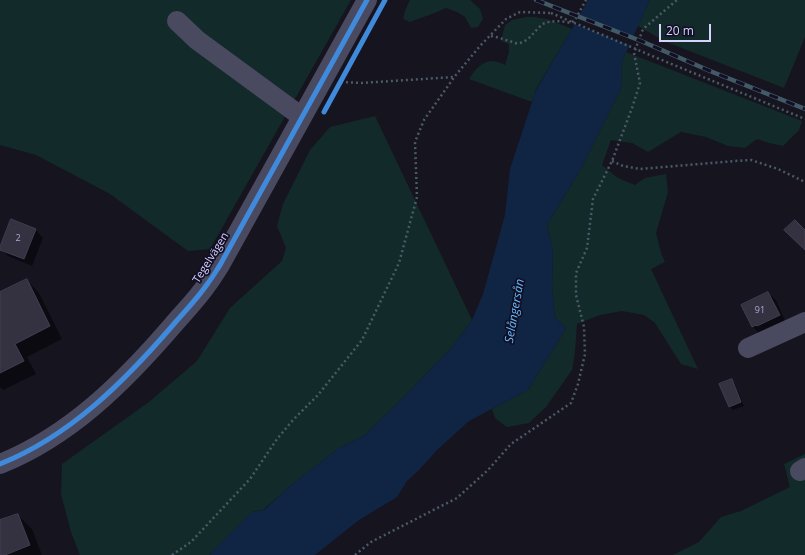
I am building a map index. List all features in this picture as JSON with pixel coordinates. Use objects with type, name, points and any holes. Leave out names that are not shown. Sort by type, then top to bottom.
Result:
[{"type":"street","name":"Tegelvägen","points":[[0,464],[36,447],[72,424],[108,393],[146,356],[208,283],[220,265],[367,0]]},
{"type":"street","points":[[177,21],[197,40],[302,117]]},
{"type":"street","points":[[748,348],[805,322]]},
{"type":"path","points":[[491,36],[515,43],[521,42],[531,36],[543,24],[548,22],[558,21],[571,23],[575,20],[586,0]]},
{"type":"path","points":[[355,555],[372,542],[457,498],[488,470],[511,444],[571,403],[578,384],[585,354],[584,327],[576,295],[576,273],[587,248],[594,199],[612,161],[640,83],[634,53],[643,29],[677,0]]},
{"type":"path","points":[[172,555],[191,542],[250,479],[277,439],[318,395],[362,340],[399,263],[417,197],[415,142],[424,120],[455,76],[480,46],[506,19],[520,12],[551,13],[805,119]]},
{"type":"path","points":[[337,88],[344,75]]},
{"type":"path","points":[[340,82],[361,83],[455,76]]},
{"type":"path","points":[[612,161],[623,166],[640,169],[752,160],[778,169],[805,182]]},
{"type":"green space","points":[[0,0],[351,0],[210,249],[188,251],[110,194],[36,155],[0,145]]},
{"type":"green space","points":[[410,0],[470,0],[480,9],[483,19],[478,27],[471,28],[465,17],[446,8],[410,22],[403,19]]},
{"type":"green space","points":[[650,0],[805,0],[805,37],[784,88],[664,41],[638,26]]},
{"type":"green space","points":[[526,17],[547,19],[572,29],[536,89],[532,102],[469,79],[476,70],[488,61],[494,61],[505,65],[509,52],[509,44],[501,41],[505,25],[512,20]]},
{"type":"green space","points":[[626,52],[802,121],[799,130],[783,146],[757,139],[745,148],[728,146],[706,137],[681,132],[648,152],[632,143],[611,140],[602,165],[618,178],[635,185],[645,178],[666,174],[668,192],[656,233],[665,262],[651,269],[698,369],[681,364],[655,323],[644,315],[622,311],[600,315],[577,324],[572,370],[546,407],[529,423],[507,427],[495,418],[492,409],[528,390],[566,328],[555,318],[552,289],[553,251],[547,225],[579,172],[621,88],[622,61]]},
{"type":"green space","points":[[375,116],[472,320],[453,346],[364,436],[339,448],[288,488],[263,510],[252,512],[209,555],[80,555],[71,532],[61,494],[62,464],[149,402],[197,361],[230,308],[282,261],[286,248],[277,226],[283,204],[310,150],[330,127]]},
{"type":"green space","points":[[805,454],[805,555],[673,555],[699,542],[721,517],[741,511],[790,487],[784,464]]},
{"type":"water","name":"Selångersån","points":[[588,0],[650,0],[622,61],[621,88],[579,172],[547,225],[553,251],[552,289],[555,318],[566,328],[528,390],[469,421],[437,450],[407,481],[397,497],[359,520],[315,555],[209,555],[252,512],[264,510],[288,488],[339,448],[364,436],[453,346],[472,320],[483,294],[505,215],[510,169],[536,90]]},
{"type":"pier","points":[[579,16],[633,38],[629,45],[575,24]]},
{"type":"building","points":[[11,219],[36,229],[24,259],[0,250]]},
{"type":"building","points":[[795,220],[805,230],[805,250],[784,230]]},
{"type":"building","points":[[27,279],[50,326],[15,344],[24,361],[0,373],[0,292]]},
{"type":"building","points":[[768,292],[780,315],[752,327],[741,305]]},
{"type":"building","points":[[732,379],[741,402],[729,407],[719,384]]},
{"type":"building","points":[[18,514],[30,545],[5,555],[0,555],[0,520]]},
{"type":"railway","points":[[536,0],[641,41],[710,71],[805,109]]},
{"type":"cycle path","points":[[0,464],[26,452],[73,423],[115,387],[135,367],[200,294],[220,265],[367,0]]},
{"type":"cycle path","points":[[324,112],[385,0]]}]
